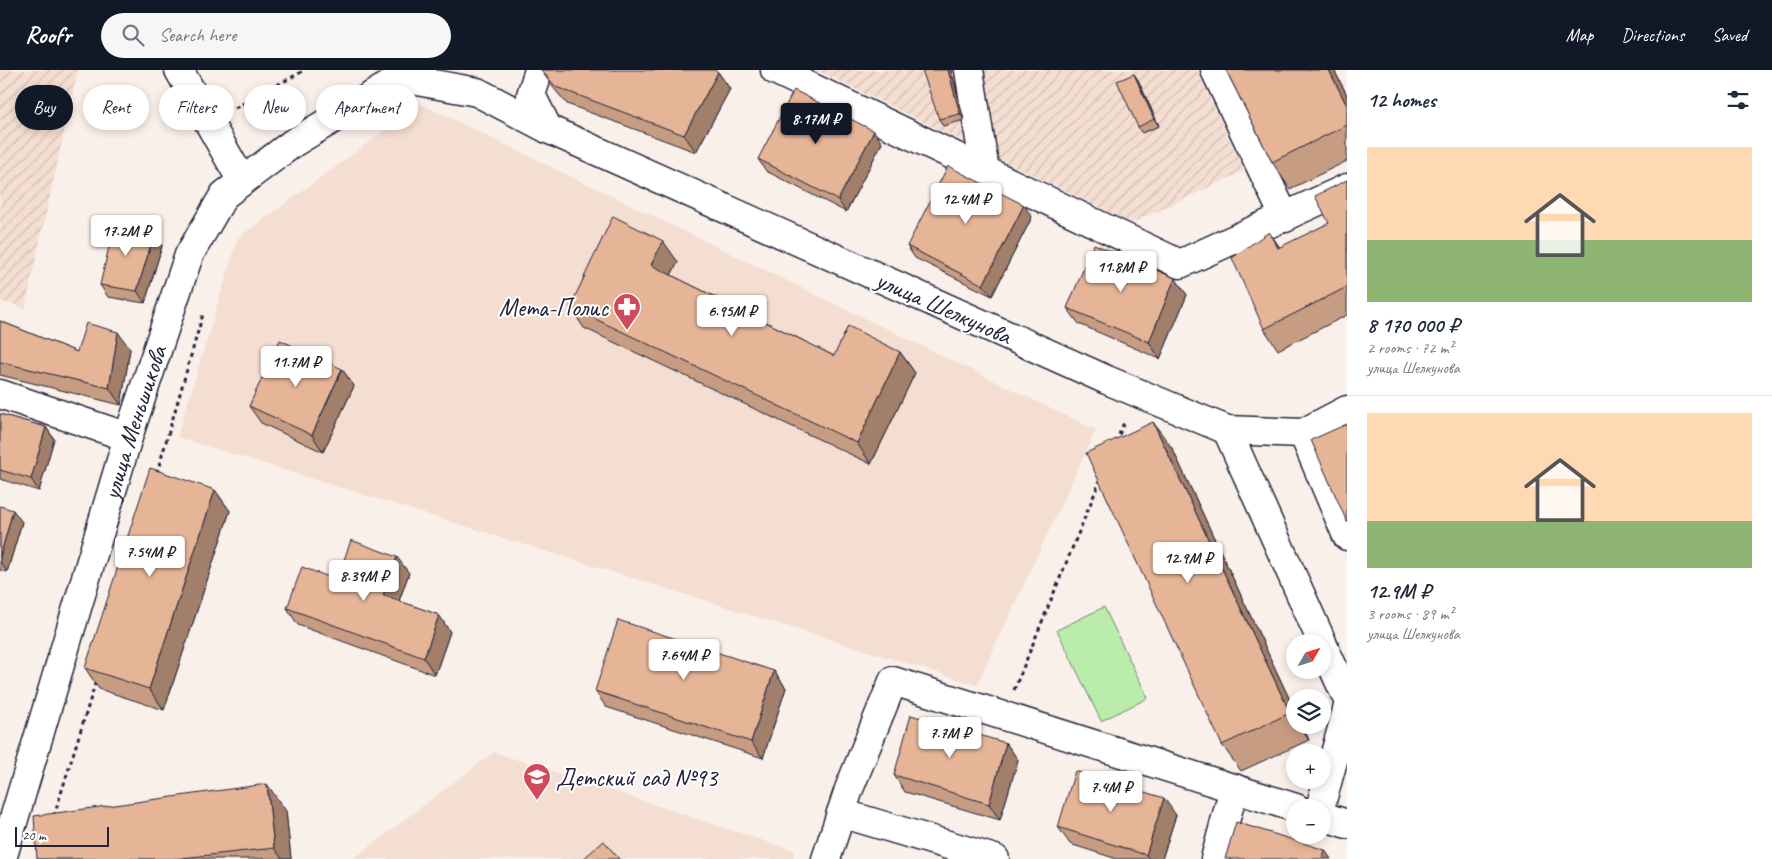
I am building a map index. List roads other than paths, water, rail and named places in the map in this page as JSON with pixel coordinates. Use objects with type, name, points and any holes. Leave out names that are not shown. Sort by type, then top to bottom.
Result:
[{"type":"street","points":[[179,70],[233,188]]},
{"type":"street","points":[[539,70],[531,95],[548,128]]},
{"type":"street","points":[[776,70],[1180,264],[1285,218],[1347,188]]},
{"type":"street","points":[[969,70],[986,171]]},
{"type":"street","points":[[1215,70],[1285,218]]},
{"type":"street","name":"улица Шелкунова","points":[[233,188],[293,143],[411,74],[477,92],[548,128],[1098,376],[1227,430],[1303,432],[1347,410]]},
{"type":"street","name":"улица Меньшикова","points":[[2,859],[128,437],[189,254],[233,188]]},
{"type":"street","points":[[0,394],[128,437]]},
{"type":"street","points":[[1227,430],[1318,634]]},
{"type":"street","points":[[1303,432],[1347,536]]},
{"type":"street","points":[[1331,663],[1347,698]]},
{"type":"street","points":[[826,859],[845,801],[893,681],[1286,805]]},
{"type":"street","points":[[1322,799],[1347,710]]},
{"type":"street","points":[[1215,859],[1234,788]]},
{"type":"street","points":[[845,801],[995,859]]},
{"type":"street","points":[[1331,819],[1347,824]]},
{"type":"place","name":"Мета-Полис","points":[[627,331]]},
{"type":"place","name":"Детский сад №93","points":[[537,801]]}]
